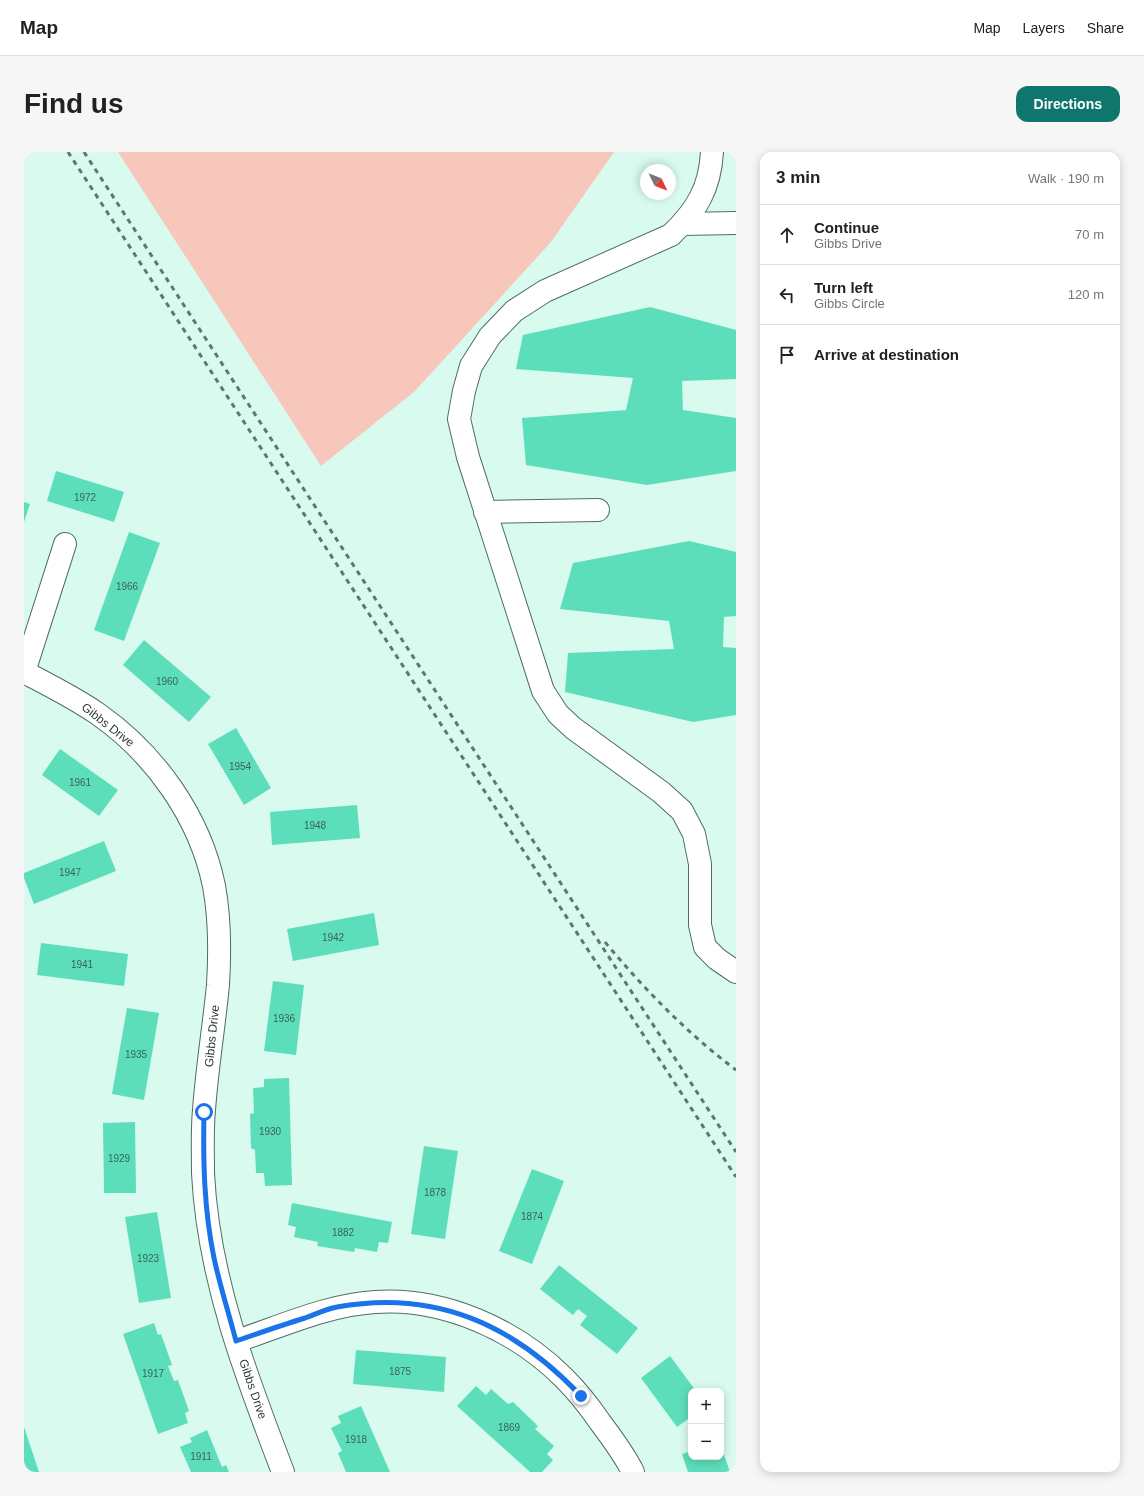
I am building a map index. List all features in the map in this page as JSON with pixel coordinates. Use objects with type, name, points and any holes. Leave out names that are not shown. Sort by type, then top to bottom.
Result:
[{"type":"street","points":[[712,152],[711,169],[702,196],[686,220],[671,235],[545,291],[514,311],[490,336],[471,366],[464,391],[459,419],[468,457],[543,691],[558,714],[573,728],[661,792],[682,811],[694,834],[700,864],[700,925],[705,947],[717,959],[736,972]]},
{"type":"street","points":[[682,224],[736,223]]},
{"type":"street","points":[[485,512],[598,510]]},
{"type":"street","points":[[24,672],[65,544]]},
{"type":"street","name":"Gibbs Drive","points":[[24,672],[98,714],[122,733],[145,755],[165,778],[180,800],[196,831],[208,864],[217,905],[219,955],[218,986],[204,1112],[203,1173],[207,1216],[214,1258],[236,1341],[249,1382],[283,1472]]},
{"type":"street","points":[[236,1341],[336,1307],[376,1302],[394,1301],[417,1304],[468,1316],[492,1326],[516,1340],[539,1356],[563,1377],[581,1396],[616,1442],[633,1472]]},
{"type":"shaded area","points":[[118,152],[614,152],[551,242],[414,392],[321,466]]},
{"type":"building","points":[[650,307],[736,330],[736,379],[682,381],[683,410],[736,418],[736,471],[647,485],[526,465],[522,418],[626,410],[633,378],[516,369],[523,335]]},
{"type":"building","points":[[56,471],[124,492],[114,522],[47,501]]},
{"type":"building","points":[[24,502],[30,504],[24,522]]},
{"type":"building","points":[[129,532],[160,543],[124,641],[94,630]]},
{"type":"building","points":[[689,541],[736,552],[736,616],[724,617],[723,647],[736,648],[736,715],[693,722],[565,692],[568,653],[674,649],[669,621],[560,609],[573,563]]},
{"type":"building","points":[[144,640],[211,697],[189,722],[123,665]]},
{"type":"building","points":[[236,728],[271,788],[244,805],[208,744]]},
{"type":"building","points":[[60,749],[118,790],[99,816],[42,775]]},
{"type":"building","points":[[357,805],[360,838],[272,845],[270,812]]},
{"type":"building","points":[[104,841],[116,871],[34,904],[24,878],[24,873]]},
{"type":"building","points":[[374,913],[379,945],[293,961],[287,929]]},
{"type":"building","points":[[41,943],[128,954],[124,986],[37,975]]},
{"type":"building","points":[[273,981],[304,985],[296,1055],[264,1051]]},
{"type":"building","points":[[127,1008],[159,1013],[144,1100],[112,1094]]},
{"type":"building","points":[[289,1078],[292,1185],[265,1186],[264,1173],[256,1173],[255,1150],[251,1148],[250,1114],[254,1113],[253,1088],[264,1087],[264,1079]]},
{"type":"building","points":[[135,1122],[136,1193],[104,1193],[103,1123]]},
{"type":"building","points":[[424,1146],[458,1151],[445,1239],[411,1234]]},
{"type":"building","points":[[532,1169],[564,1181],[532,1264],[499,1251]]},
{"type":"building","points":[[292,1203],[392,1222],[388,1243],[379,1242],[377,1252],[355,1248],[354,1252],[317,1246],[318,1242],[294,1237],[296,1227],[288,1225]]},
{"type":"building","points":[[157,1212],[171,1298],[139,1303],[125,1217]]},
{"type":"building","points":[[559,1265],[638,1328],[617,1354],[580,1325],[587,1316],[578,1309],[573,1315],[540,1289]]},
{"type":"building","points":[[154,1323],[158,1335],[161,1334],[172,1365],[168,1366],[174,1381],[178,1380],[189,1411],[185,1413],[188,1423],[158,1434],[123,1334]]},
{"type":"building","points":[[356,1350],[446,1357],[444,1392],[353,1384]]},
{"type":"building","points":[[670,1356],[694,1388],[688,1388],[688,1419],[677,1427],[641,1378]]},
{"type":"building","points":[[476,1386],[486,1395],[491,1389],[508,1404],[513,1402],[538,1426],[535,1429],[554,1446],[547,1454],[553,1460],[542,1472],[530,1472],[457,1406]]},
{"type":"building","points":[[361,1406],[390,1472],[346,1472],[338,1453],[342,1451],[331,1428],[341,1423],[338,1416]]},
{"type":"building","points":[[24,1427],[39,1472],[24,1472]]},
{"type":"building","points":[[207,1430],[222,1467],[226,1465],[229,1472],[191,1472],[180,1447],[192,1442],[190,1438]]},
{"type":"building","points":[[688,1452],[688,1460],[724,1460],[724,1455],[730,1472],[688,1472],[682,1454]]},
{"type":"railway","points":[[68,152],[736,1177]]},
{"type":"railway","points":[[84,152],[736,1152]]},
{"type":"railway","points":[[605,942],[635,977],[683,1026],[736,1070]]},
{"type":"route","points":[[204,1112],[203,1173],[207,1216],[214,1258],[236,1341],[336,1307],[394,1301],[417,1304],[468,1316],[492,1326],[539,1356],[563,1377],[581,1396]]}]
